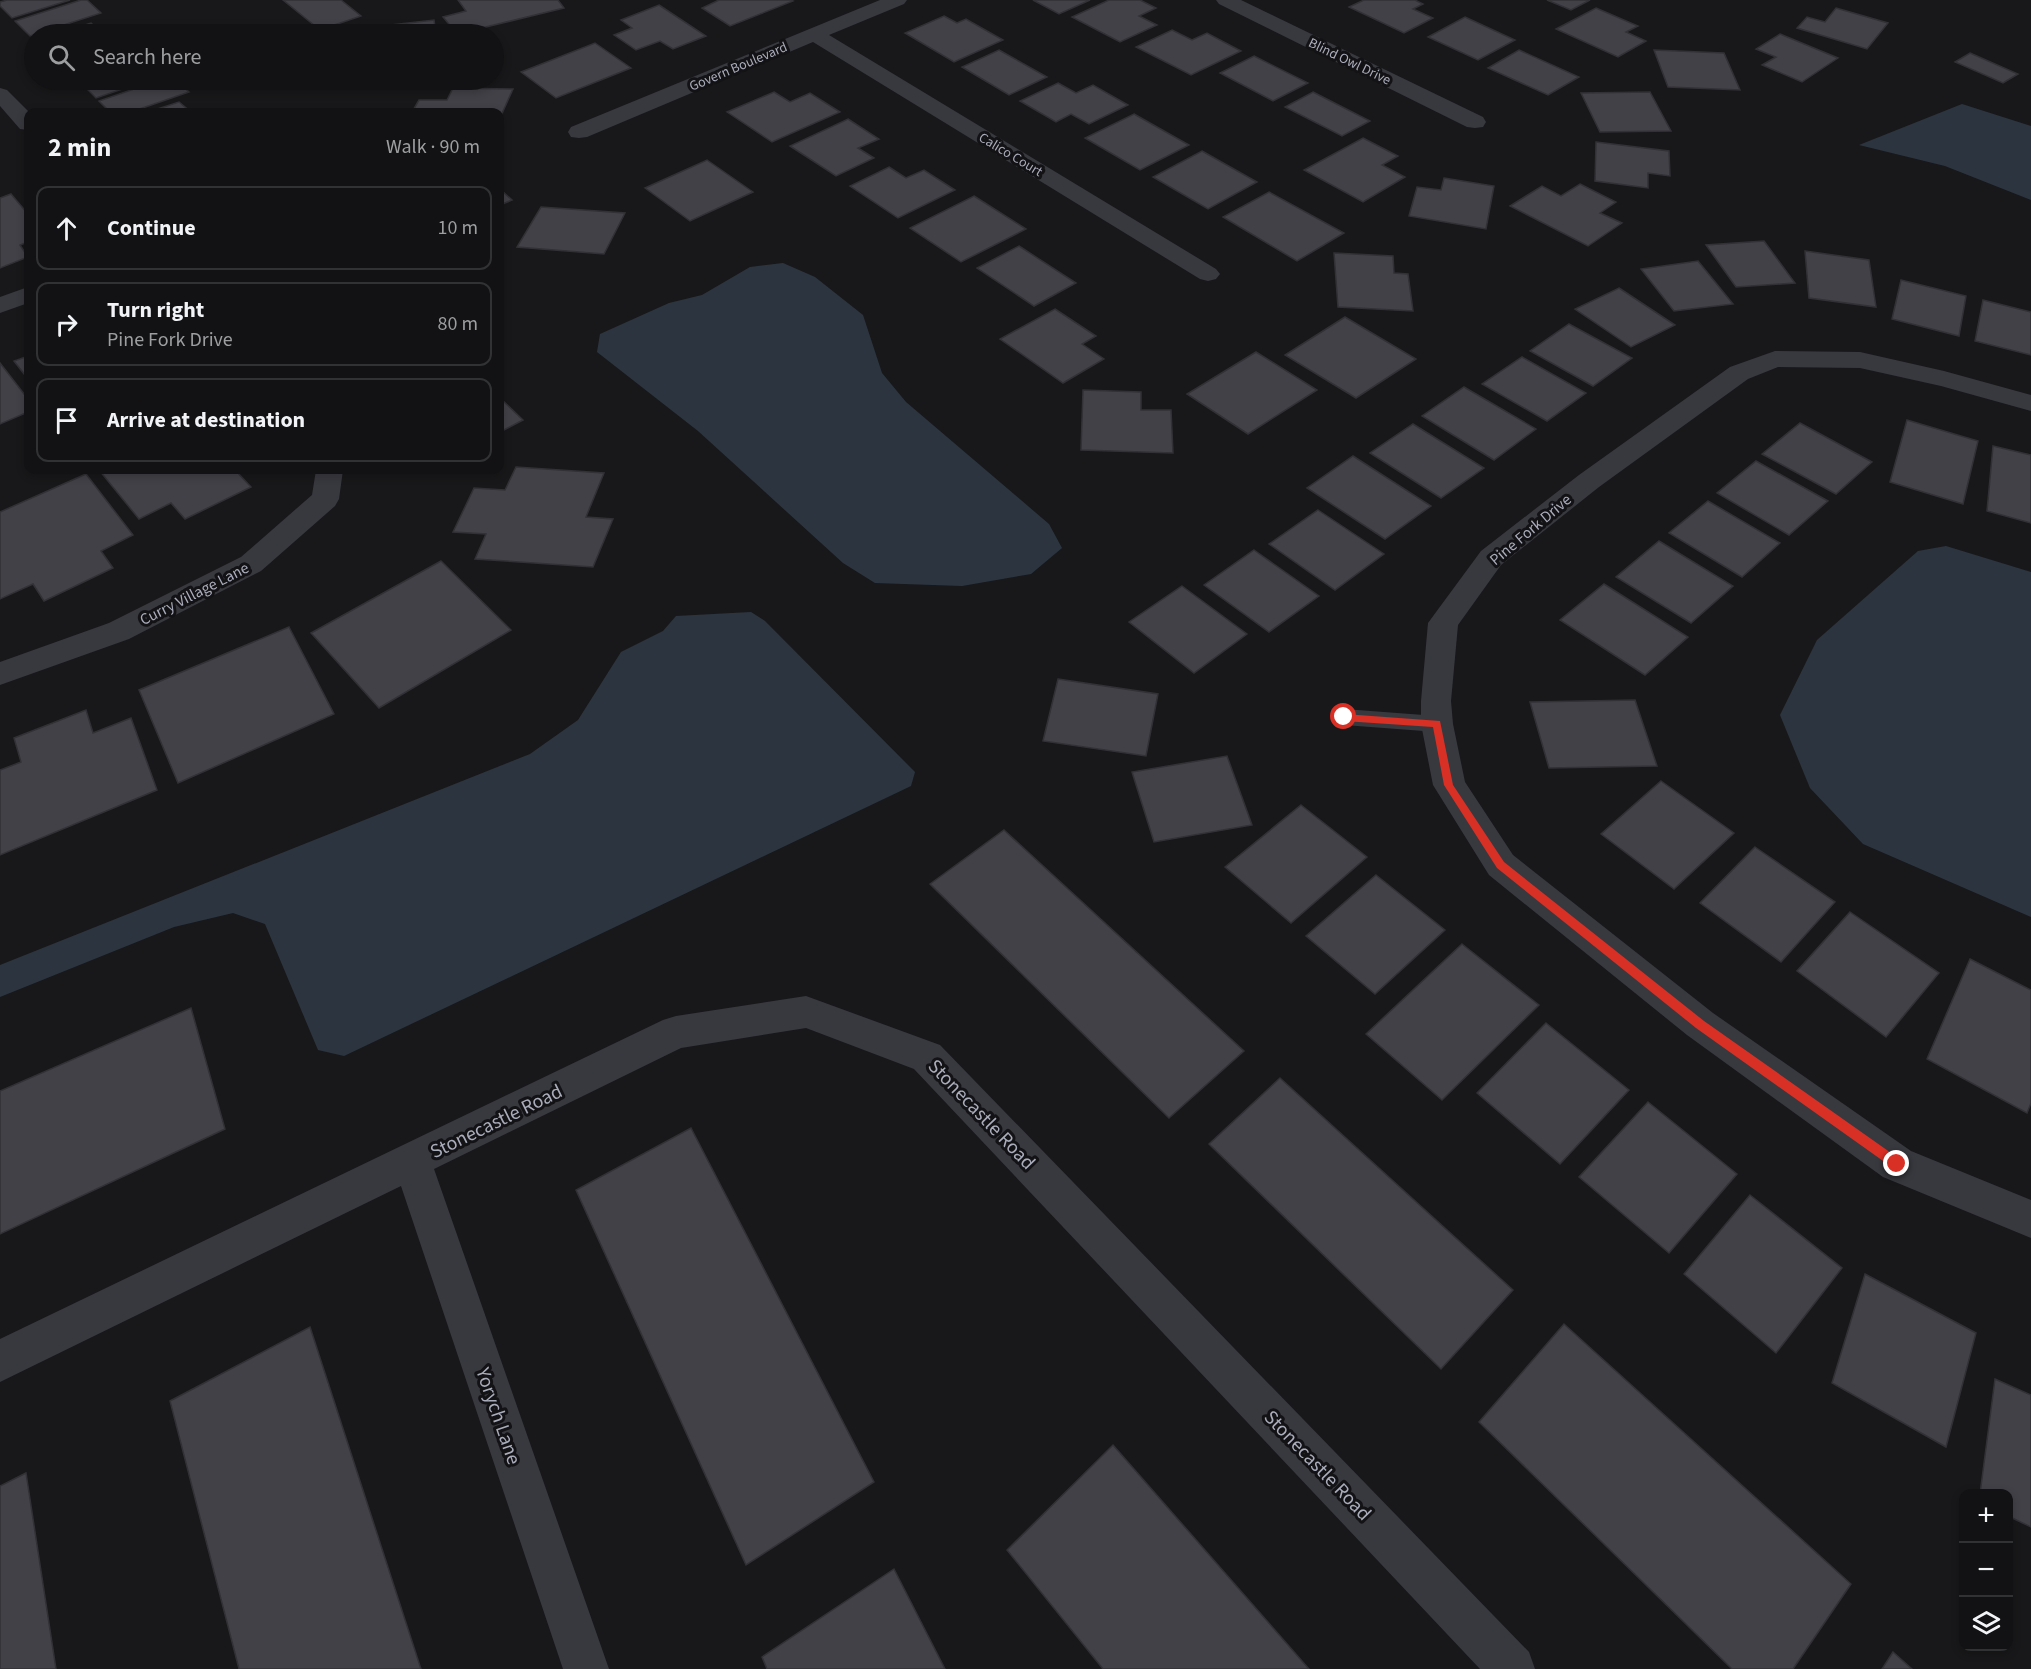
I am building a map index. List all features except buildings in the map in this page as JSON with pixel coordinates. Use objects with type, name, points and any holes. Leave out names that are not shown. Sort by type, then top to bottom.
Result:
[{"type":"street","name":"Govern Boulevard","points":[[579,132],[897,0]]},
{"type":"street","name":"Blind Owl Drive","points":[[1226,0],[1475,122]]},
{"type":"street","name":"Calico Court","points":[[813,34],[1208,274]]},
{"type":"street","points":[[0,94],[24,120]]},
{"type":"street","points":[[0,306],[24,296]]},
{"type":"street","name":"Pine Fork Drive","points":[[2031,403],[1944,379],[1860,360],[1775,359],[1739,373],[1589,481],[1491,558],[1443,623],[1436,701],[1437,724],[1449,785],[1501,865],[1700,1024],[1897,1164],[2031,1219]]},
{"type":"street","name":"Curry Village Lane","points":[[0,674],[119,631],[251,564],[325,499],[329,474]]},
{"type":"street","name":"Stonecastle Road","points":[[0,1361],[676,1032],[806,1012],[927,1057],[1512,1669]]},
{"type":"street","name":"Yorych Lane","points":[[412,1162],[586,1669]]},
{"type":"lane","points":[[1344,717],[1437,724]]},
{"type":"shaded area","points":[[1962,104],[2031,126],[2031,200],[1945,166],[1859,145]]},
{"type":"shaded area","points":[[783,263],[815,277],[863,315],[882,373],[906,402],[1049,524],[1062,548],[1031,574],[962,586],[875,583],[843,563],[698,431],[597,352],[600,334],[669,303],[702,295],[750,267]]},
{"type":"shaded area","points":[[1946,546],[2031,572],[2031,917],[1863,844],[1810,788],[1780,715],[1817,640],[1918,551]]},
{"type":"shaded area","points":[[751,612],[765,621],[915,772],[911,786],[344,1056],[318,1050],[265,924],[233,913],[174,927],[0,997],[0,965],[530,754],[578,720],[621,652],[663,631],[676,616]]},
{"type":"route","points":[[1344,717],[1437,724],[1449,785],[1501,865],[1700,1024],[1897,1164]]}]
